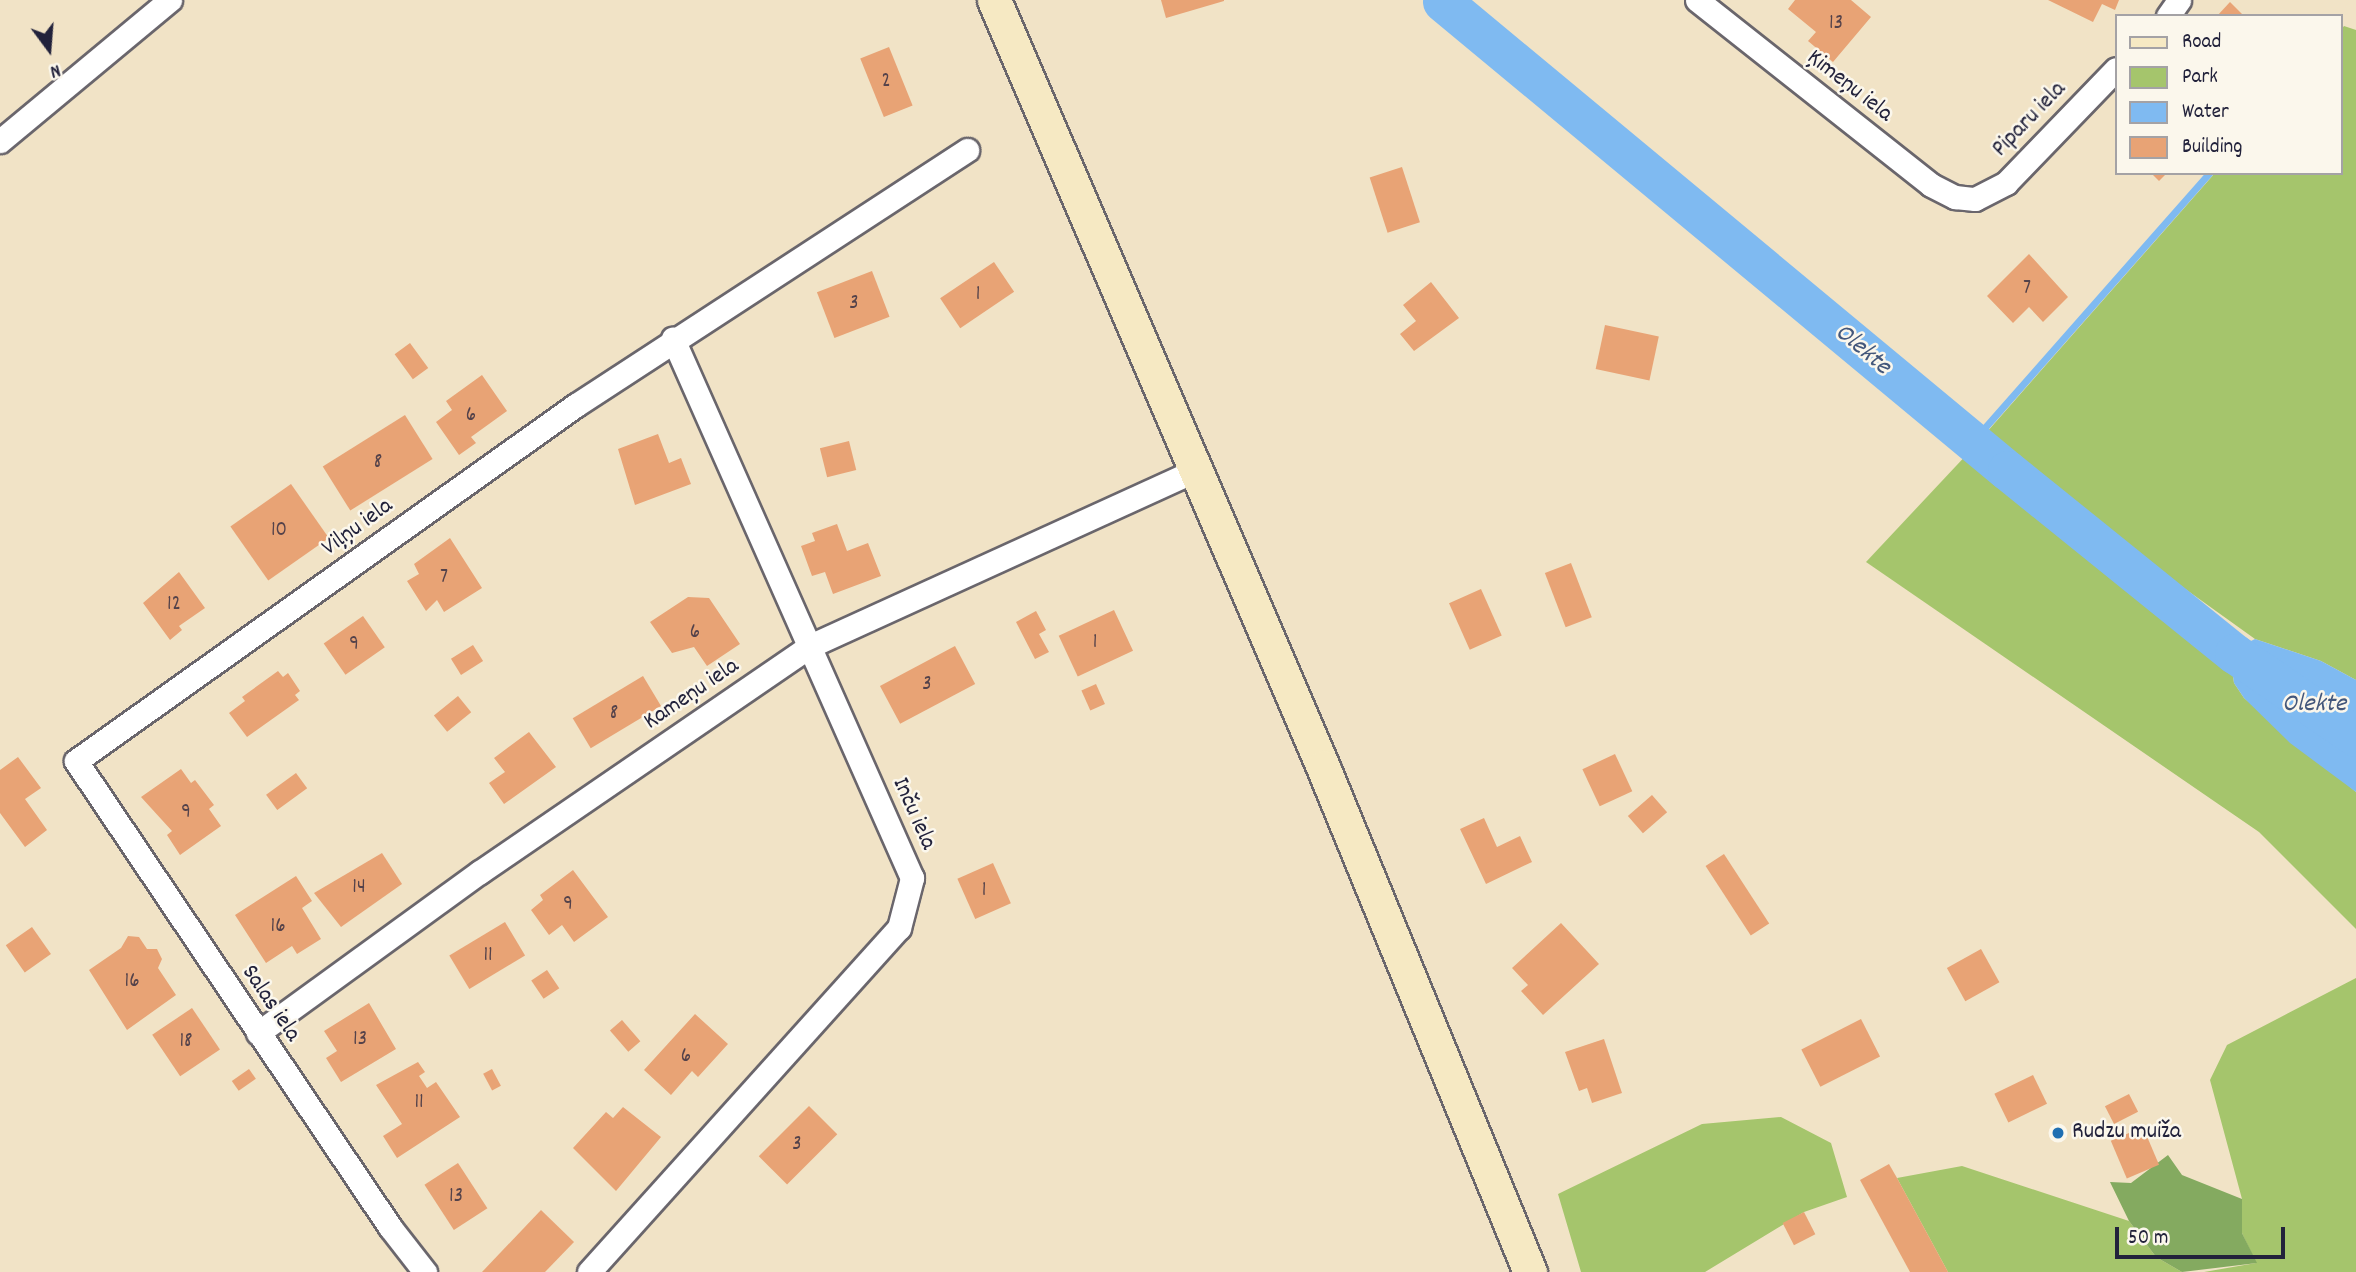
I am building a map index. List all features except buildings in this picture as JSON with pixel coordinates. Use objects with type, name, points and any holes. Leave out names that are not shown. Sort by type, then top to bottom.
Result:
[{"type":"main road","points":[[994,0],[1196,470],[1530,1272]]},
{"type":"street","points":[[0,141],[170,0]]},
{"type":"street","name":"Ķimeņu iela","points":[[1698,0],[1931,185],[1955,197],[1975,199]]},
{"type":"street","name":"Piparu iela","points":[[1975,199],[2006,183],[2114,71]]},
{"type":"street","name":"Viļņu iela","points":[[76,761],[673,339],[967,150]]},
{"type":"street","name":"Inču iela","points":[[589,1272],[899,928],[912,878],[673,339]]},
{"type":"street","name":"Kameņu iela","points":[[258,1033],[492,864],[810,646],[1196,470]]},
{"type":"street","name":"Salas iela","points":[[76,761],[258,1033],[425,1272]]},
{"type":"green space","points":[[2344,26],[2356,30],[2356,680],[2321,661],[2255,639],[1979,441],[2213,175],[2342,175]]},
{"type":"green space","points":[[1971,450],[2231,662],[2234,683],[2244,698],[2356,792],[2356,929],[2259,832],[1866,562]]},
{"type":"green space","points":[[2356,978],[2356,1272],[2204,1272],[2256,1263],[2242,1233],[2242,1199],[2210,1080],[2227,1045]]},
{"type":"green space","points":[[1781,1117],[1831,1143],[1847,1197],[1804,1212],[1705,1272],[1581,1272],[1558,1194],[1702,1124]]},
{"type":"green space","points":[[2168,1155],[2182,1175],[2242,1199],[2242,1233],[2257,1263],[2182,1272],[2156,1257],[2129,1221],[2110,1182],[2131,1183]]},
{"type":"green space","points":[[1962,1166],[2129,1221],[2156,1257],[2182,1272],[1948,1272],[1897,1178]]},
{"type":"water","name":"Olekte","points":[[2255,639],[2321,661],[2356,680],[2356,792],[2290,743],[2244,698],[2234,683],[2231,662],[2239,647]]},
{"type":"waterway","name":"Olekte","points":[[1443,2],[2008,471],[2235,654],[2356,737]]},
{"type":"waterway","points":[[1972,442],[2207,175]]},
{"type":"place","name":"Rudzu muiža","points":[[2058,1133]]}]
